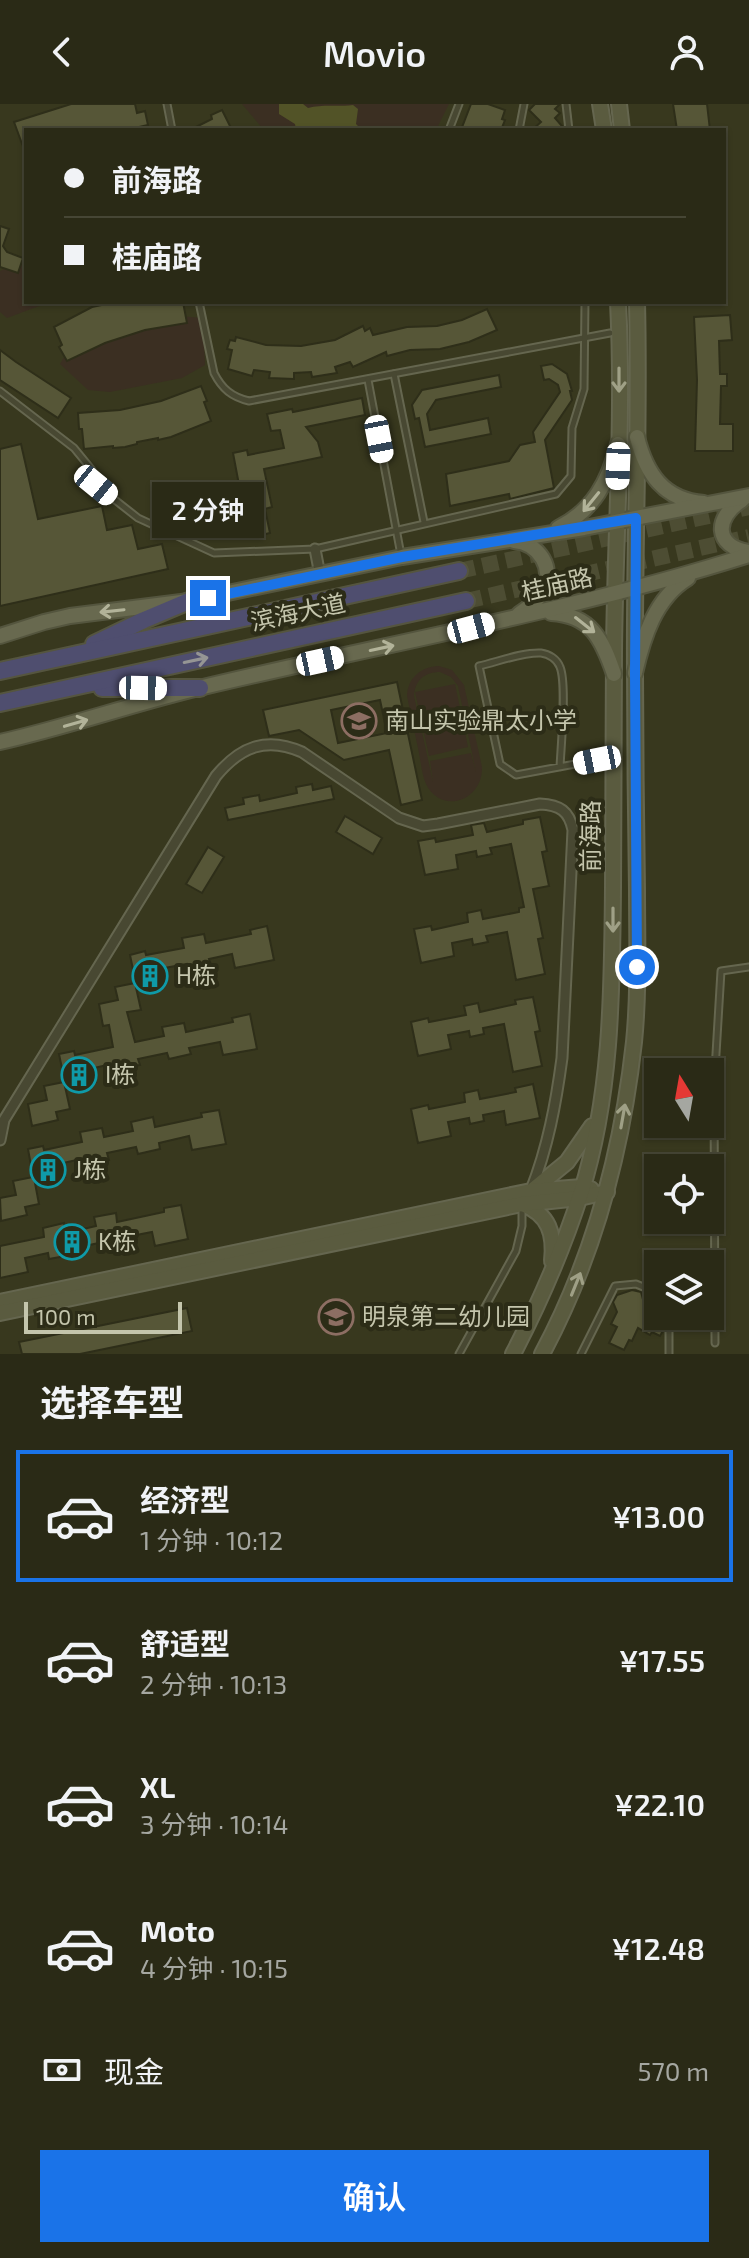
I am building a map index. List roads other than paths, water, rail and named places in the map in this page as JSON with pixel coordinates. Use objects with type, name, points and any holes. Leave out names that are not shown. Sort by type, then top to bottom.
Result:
[{"type":"highway","name":"滨海大道","points":[[0,671],[459,571]]},
{"type":"highway","points":[[59,659],[189,601]]},
{"type":"highway","name":"滨海大道","points":[[0,703],[466,601]]},
{"type":"highway","points":[[65,689],[200,688]]},
{"type":"main road","points":[[600,104],[604,128]]},
{"type":"main road","points":[[619,104],[622,128]]},
{"type":"main road","name":"前海路","points":[[513,1354],[550,1279],[580,1193],[598,1115],[608,1043],[612,975],[618,304]]},
{"type":"main road","name":"前海路","points":[[542,1354],[580,1273],[607,1192],[623,1119],[634,1040],[637,967],[637,304]]},
{"type":"main road","points":[[637,437],[648,470],[670,492],[698,503],[716,503]]},
{"type":"main road","points":[[538,535],[570,522],[589,506],[604,485],[618,444]]},
{"type":"main road","points":[[749,496],[726,513],[722,523],[725,540],[731,547],[749,554]]},
{"type":"main road","name":"桂庙路","points":[[0,636],[70,616],[189,601],[402,557],[616,522],[749,496]]},
{"type":"main road","points":[[503,540],[531,545],[538,551],[546,567],[546,585],[541,595],[515,616]]},
{"type":"main road","name":"桂庙路","points":[[0,742],[200,688],[635,589],[749,554]]},
{"type":"main road","points":[[635,673],[640,650],[660,605],[675,587],[699,571]]},
{"type":"main road","points":[[531,613],[571,615],[588,624],[599,638],[614,674]]},
{"type":"main road","points":[[0,731],[24,737]]},
{"type":"main road","points":[[531,1191],[567,1162],[598,1115]]},
{"type":"main road","points":[[0,1302],[531,1191],[607,1192]]},
{"type":"main road","points":[[0,1313],[580,1193]]},
{"type":"main road","points":[[522,1204],[538,1212],[551,1231],[550,1279]]},
{"type":"street","points":[[315,549],[320,575]]},
{"type":"street","points":[[0,1140],[4,1120],[216,776],[235,756],[247,749],[275,744],[302,752],[387,811],[423,826],[540,804],[563,808],[571,819],[573,830],[562,1058],[545,1156],[531,1191]]},
{"type":"lane","points":[[167,104],[172,128]]},
{"type":"lane","points":[[450,128],[459,104]]},
{"type":"lane","points":[[519,128],[524,104]]},
{"type":"lane","points":[[566,104],[569,128]]},
{"type":"lane","points":[[199,304],[214,373],[219,383],[228,392],[249,401],[610,333]]},
{"type":"lane","points":[[0,391],[74,448],[92,470],[96,485],[138,518],[214,553],[315,549],[556,494],[571,476],[572,428],[584,389],[585,304]]},
{"type":"lane","points":[[394,374],[425,522]]},
{"type":"lane","points":[[368,380],[402,557]]},
{"type":"lane","points":[[560,767],[563,686],[558,662],[539,653],[479,666],[500,764],[516,775],[560,767],[614,757]]},
{"type":"lane","points":[[715,1343],[714,1087],[721,971],[749,967]]},
{"type":"lane","points":[[459,1354],[516,1251],[522,1226],[522,1204]]},
{"type":"lane","points":[[581,1354],[615,1286],[636,1284],[644,1287]]},
{"type":"lane","points":[[669,1330],[669,1354]]},
{"type":"tunnel","points":[[459,571],[749,507]]},
{"type":"tunnel","points":[[466,601],[749,537]]},
{"type":"place","name":"南山实验鼎太小学","points":[[359,721]]},
{"type":"place","name":"H栋","points":[[150,976]]},
{"type":"place","name":"I栋","points":[[79,1075]]},
{"type":"place","name":"J栋","points":[[48,1170]]},
{"type":"place","name":"K栋","points":[[72,1242]]},
{"type":"place","name":"明泉第二幼儿园","points":[[336,1317]]}]
